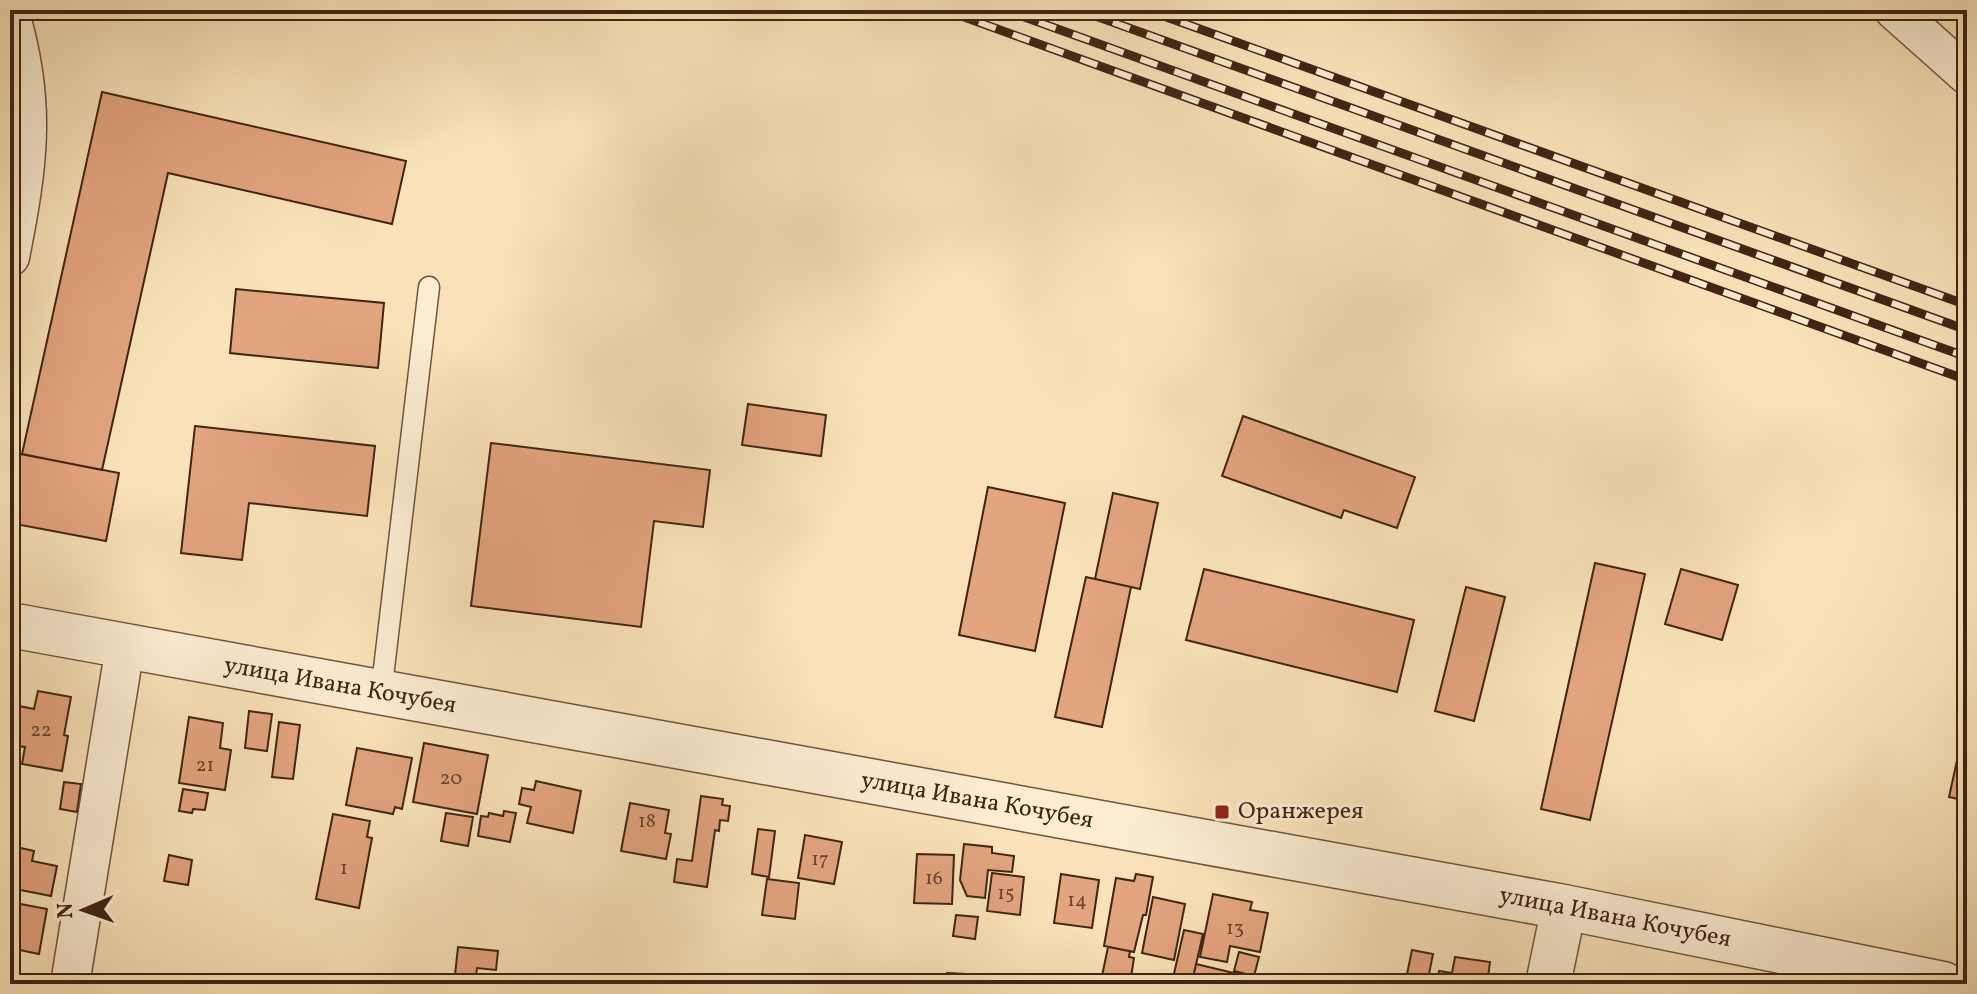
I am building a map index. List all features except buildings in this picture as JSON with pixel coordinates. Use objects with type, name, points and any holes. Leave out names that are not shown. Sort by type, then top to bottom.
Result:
[{"type":"street","points":[[1894,10],[1967,75]]},
{"type":"street","points":[[10,14],[26,82],[29,125],[25,183],[10,257]]},
{"type":"street","name":"улица Ивана Кочубея","points":[[10,625],[1564,907],[1943,984]]},
{"type":"street","points":[[70,984],[125,647]]},
{"type":"street","points":[[1548,984],[1564,907]]},
{"type":"lane","points":[[381,694],[429,287]]},
{"type":"railway","points":[[945,10],[1967,380]]},
{"type":"railway","points":[[1005,10],[1967,357]]},
{"type":"railway","points":[[1079,10],[1967,330]]},
{"type":"railway","points":[[1147,10],[1967,305]]},
{"type":"place","name":"Оранжерея","points":[[1222,812]]}]
